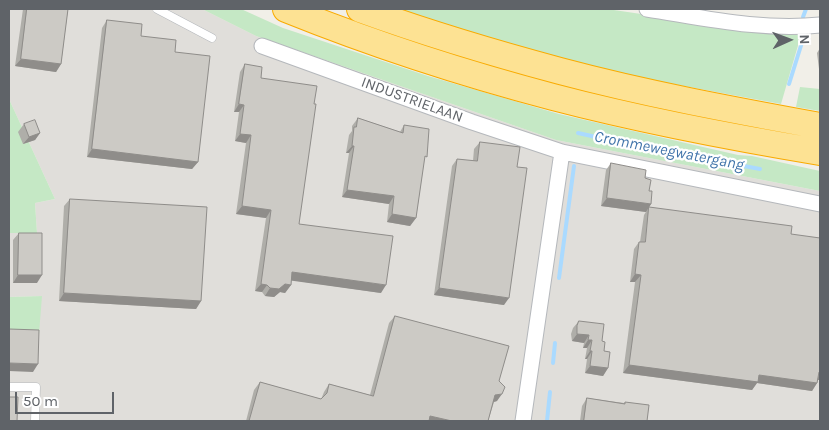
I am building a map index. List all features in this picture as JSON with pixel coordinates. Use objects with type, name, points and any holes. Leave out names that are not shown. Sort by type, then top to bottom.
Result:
[{"type":"highway","points":[[286,9],[395,49],[546,95],[686,128],[820,152]]},
{"type":"highway","points":[[360,9],[453,40],[561,72],[692,102],[820,126]]},
{"type":"street","points":[[647,9],[730,16],[757,26],[798,27],[820,25]]},
{"type":"street","name":"INDUSTRIELAAN","points":[[262,46],[472,122],[562,152],[820,204]]},
{"type":"street","points":[[523,421],[562,152]]},
{"type":"lane","points":[[157,9],[212,38]]},
{"type":"lane","points":[[9,387],[36,388],[35,421]]},
{"type":"shaded area","points":[[9,9],[202,9],[256,36],[556,140],[820,191],[820,421],[9,421],[9,333],[42,296],[9,297],[9,233],[37,233],[35,203],[55,199],[9,99]]},
{"type":"green space","points":[[202,9],[241,9],[283,28],[428,76],[559,114],[738,155],[752,156],[820,171],[820,191],[556,140],[256,36]]},
{"type":"green space","points":[[394,9],[607,9],[757,31],[801,35],[781,104],[635,77],[554,58]]},
{"type":"green space","points":[[800,87],[820,89],[820,111],[796,107]]},
{"type":"green space","points":[[9,99],[55,199],[35,203],[37,233],[9,233]]},
{"type":"green space","points":[[42,296],[39,334],[9,333],[9,297]]},
{"type":"building","points":[[27,9],[68,9],[61,64],[21,59]]},
{"type":"building","points":[[107,20],[142,24],[141,36],[176,40],[175,52],[210,56],[198,162],[92,149]]},
{"type":"building","points":[[245,64],[262,67],[261,78],[317,86],[299,224],[393,236],[386,285],[292,272],[291,285],[285,284],[279,289],[261,284],[271,210],[242,206],[251,135],[240,134],[244,105],[239,104]]},
{"type":"building","points":[[358,118],[403,133],[404,125],[429,129],[427,157],[425,156],[416,218],[392,214],[394,196],[347,190],[354,146],[352,146],[354,127],[356,127]]},
{"type":"building","points":[[35,120],[40,133],[29,137],[24,124]]},
{"type":"building","points":[[480,142],[520,147],[517,167],[527,168],[509,298],[439,288],[457,159],[477,161]]},
{"type":"building","points":[[611,163],[646,170],[645,178],[651,180],[649,191],[652,191],[651,204],[607,198]]},
{"type":"building","points":[[70,199],[207,207],[201,301],[64,293]]},
{"type":"building","points":[[649,207],[792,226],[791,234],[820,238],[820,372],[817,383],[759,375],[758,382],[629,365],[641,275],[635,274],[639,242],[645,242]]},
{"type":"building","points":[[19,233],[42,233],[42,275],[18,275]]},
{"type":"building","points":[[395,316],[509,346],[499,381],[505,387],[502,394],[495,395],[488,421],[452,421],[430,416],[429,421],[249,421],[260,382],[321,399],[327,393],[329,384],[373,396]]},
{"type":"building","points":[[579,321],[604,324],[602,341],[605,342],[604,351],[610,352],[608,368],[590,366],[592,340],[588,340],[589,335],[577,334]]},
{"type":"building","points":[[9,329],[39,330],[38,364],[9,363]]},
{"type":"building","points":[[9,397],[18,397],[17,421],[9,421]]},
{"type":"building","points":[[587,398],[625,404],[625,402],[649,405],[647,421],[584,421]]},
{"type":"waterway","name":"Crommewegwatergang","points":[[803,17],[806,9]]},
{"type":"waterway","name":"Crommewegwatergang","points":[[789,84],[804,36]]},
{"type":"waterway","name":"Crommewegwatergang","points":[[578,133],[736,168],[744,166],[760,169]]},
{"type":"waterway","name":"Crommewegwatergang","points":[[559,278],[574,166]]},
{"type":"waterway","name":"Crommewegwatergang","points":[[553,363],[555,343]]},
{"type":"waterway","name":"Crommewegwatergang","points":[[547,421],[550,392]]}]
